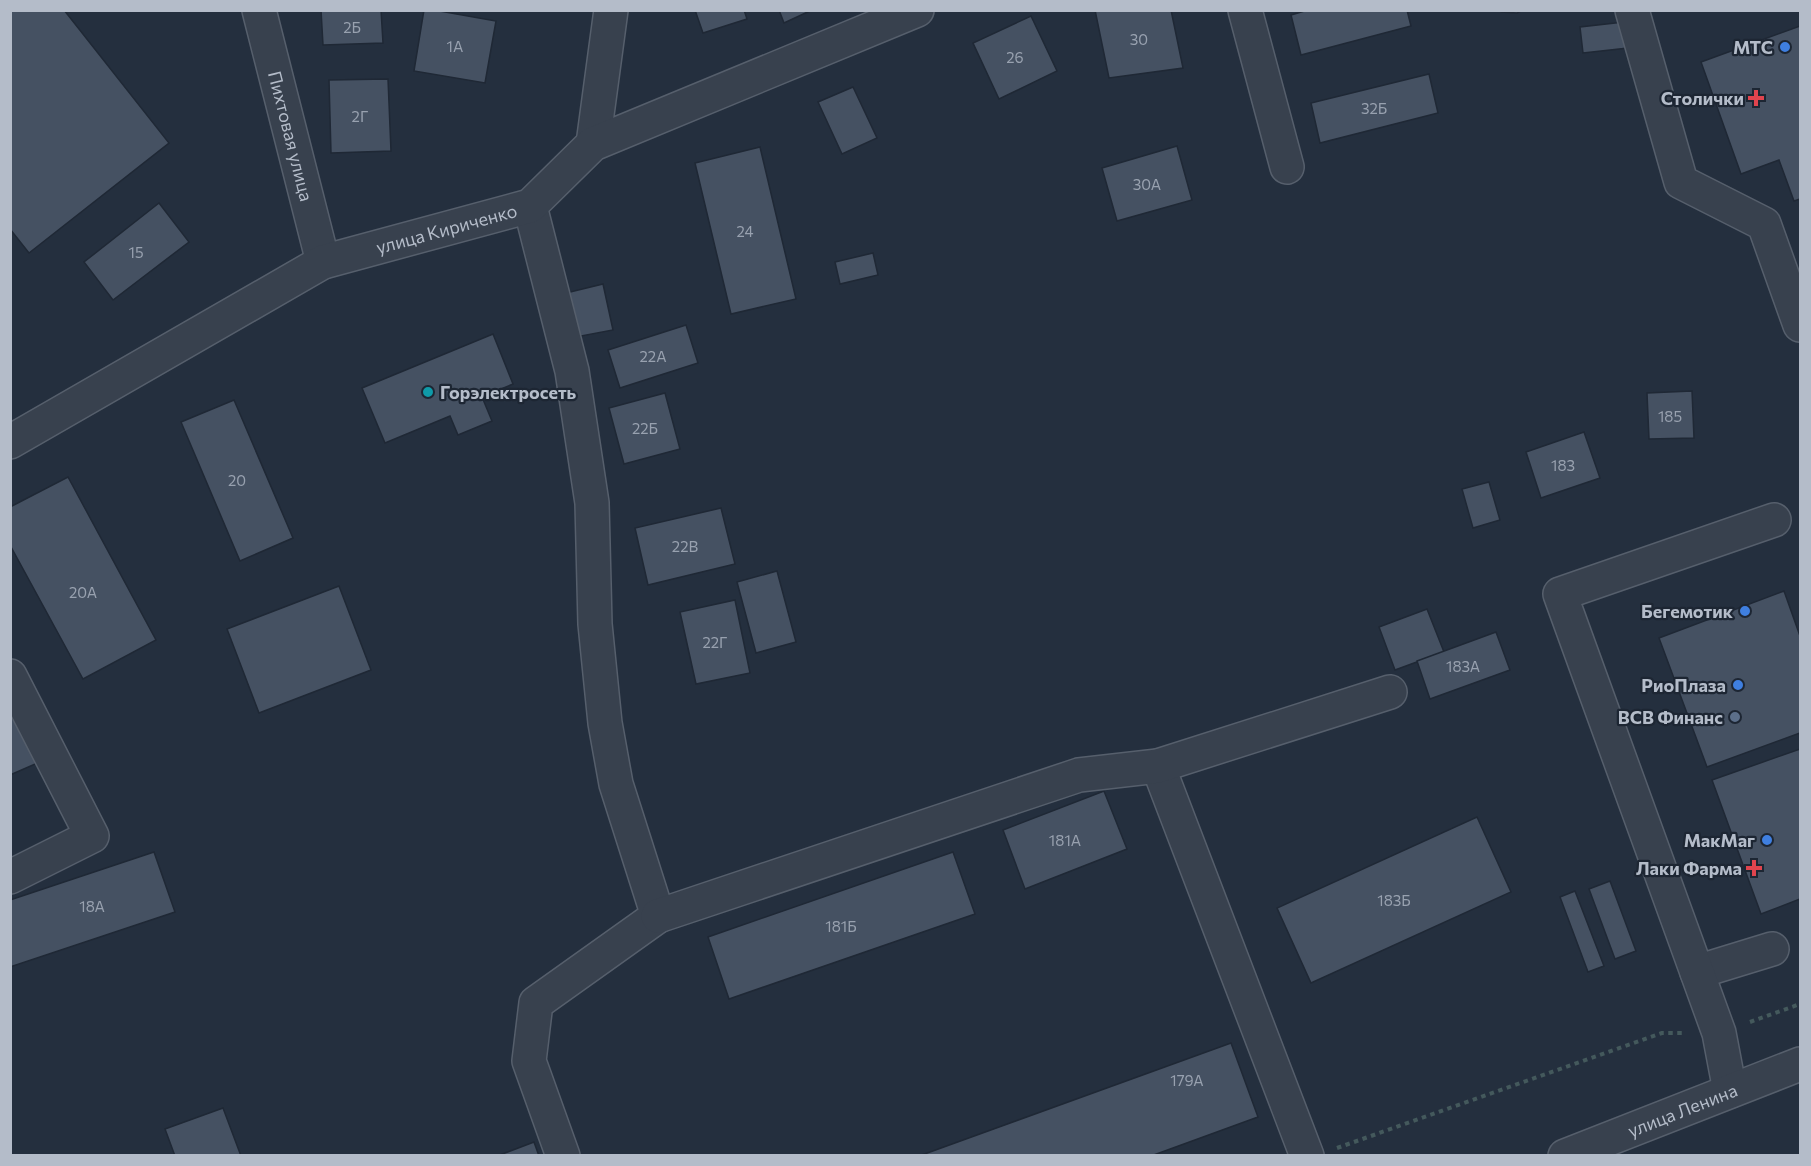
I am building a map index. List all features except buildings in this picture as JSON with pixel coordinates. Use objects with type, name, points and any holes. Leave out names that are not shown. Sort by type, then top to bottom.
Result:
[{"type":"street","name":"Пихтовая улица","points":[[259,10],[323,262]]},
{"type":"street","points":[[593,144],[611,10]]},
{"type":"street","name":"улица Кириченко","points":[[10,442],[323,262],[530,206],[593,144],[917,10]]},
{"type":"street","points":[[1245,10],[1287,167]]},
{"type":"street","points":[[1632,10],[1682,182],[1764,224],[1800,325]]},
{"type":"street","points":[[530,206],[572,371],[589,481],[592,503],[595,624],[604,723],[616,784],[658,916]]},
{"type":"street","points":[[1730,1091],[1719,1033],[1560,594],[1774,520]]},
{"type":"street","points":[[10,676],[93,836],[10,877]]},
{"type":"street","points":[[564,1155],[529,1061],[536,1003],[658,916],[1079,775],[1158,766],[1390,692]]},
{"type":"street","points":[[1158,766],[1317,1154]]},
{"type":"street","points":[[1697,972],[1772,949]]},
{"type":"street","name":"улица Ленина","points":[[1574,1154],[1800,1064]]},
{"type":"path","points":[[1317,1154],[1662,1033],[1719,1033],[1800,1004]]},
{"type":"place","name":"МТС","points":[[1785,47]]},
{"type":"place","name":"Столички","points":[[1756,98]]},
{"type":"place","name":"Горэлектросеть","points":[[428,392]]},
{"type":"place","name":"Бегемотик","points":[[1745,611]]},
{"type":"place","name":"РиоПлаза","points":[[1738,685]]},
{"type":"place","name":"ВСВ Финанс","points":[[1735,717]]},
{"type":"place","name":"МакМаг","points":[[1767,840]]},
{"type":"place","name":"Лаки Фарма","points":[[1754,868]]}]
